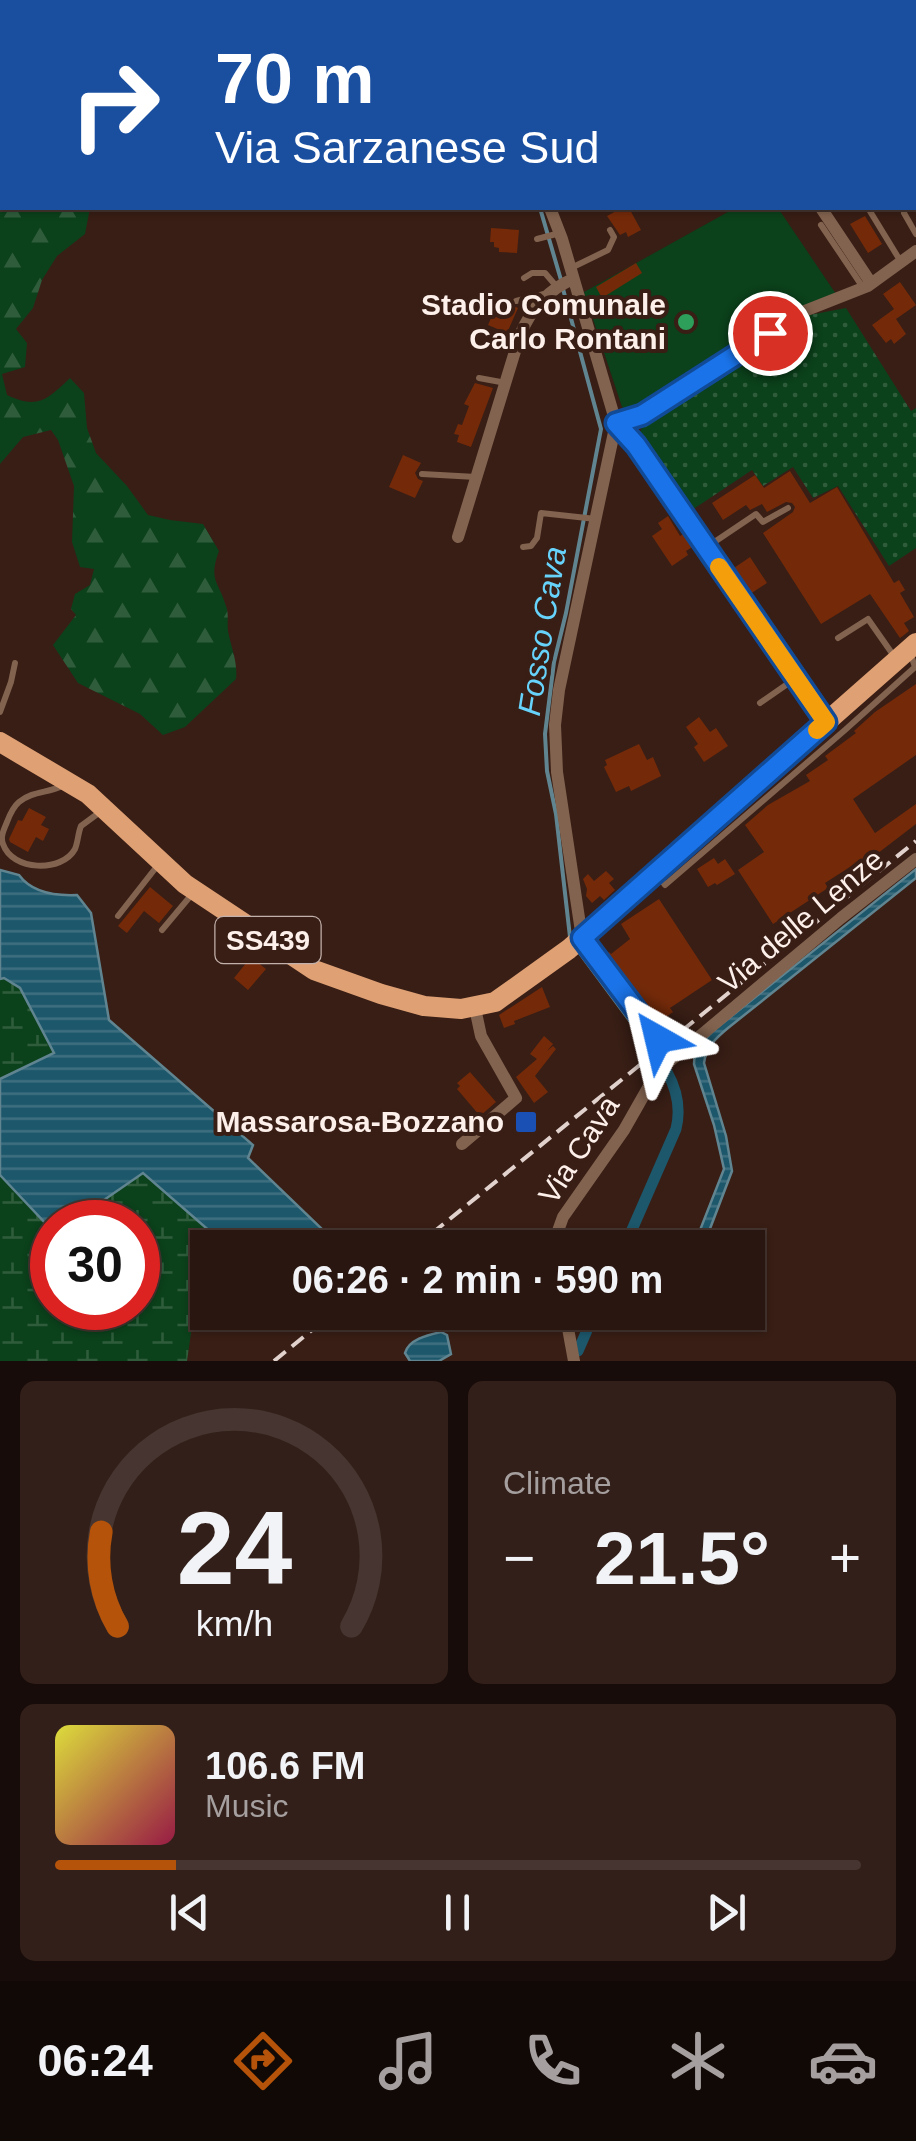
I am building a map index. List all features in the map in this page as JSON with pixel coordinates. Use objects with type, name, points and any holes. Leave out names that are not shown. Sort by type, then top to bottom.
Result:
[{"type":"main road","name":"SS439","points":[[0,742],[70,782],[195,890],[314,970],[424,1006],[446,1010],[475,1008],[504,997],[576,943],[907,651]]},
{"type":"street","points":[[551,210],[562,282],[616,423],[636,445],[700,548],[826,722]]},
{"type":"street","points":[[822,210],[867,285]]},
{"type":"street","points":[[616,423],[642,415],[802,312],[867,285],[916,252]]},
{"type":"street","points":[[458,537],[529,314],[562,282]]},
{"type":"street","points":[[616,423],[559,690],[554,725],[556,772],[576,943],[671,1060]]},
{"type":"street","name":"Via delle Lenze","points":[[671,1060],[916,859]]},
{"type":"street","points":[[462,1144],[516,1098],[481,1036],[475,1008]]},
{"type":"street","name":"Via Cava","points":[[558,1230],[562,1217],[624,1130],[657,1072],[671,1060]]},
{"type":"street","points":[[568,1330],[574,1361]]},
{"type":"lane","points":[[869,210],[902,262]]},
{"type":"lane","points":[[904,213],[916,234]]},
{"type":"lane","points":[[821,225],[867,285]]},
{"type":"lane","points":[[516,301],[562,282],[608,250],[614,237],[610,230]]},
{"type":"lane","points":[[540,238],[557,234]]},
{"type":"lane","points":[[524,278],[545,272],[562,282]]},
{"type":"lane","points":[[479,378],[506,383]]},
{"type":"lane","points":[[422,474],[478,478]]},
{"type":"lane","points":[[700,548],[756,514],[763,522],[788,508]]},
{"type":"lane","points":[[523,547],[531,546],[536,538],[542,513],[593,519]]},
{"type":"lane","points":[[656,873],[664,885],[914,667],[907,651],[868,619],[838,638]]},
{"type":"lane","points":[[0,712],[15,663]]},
{"type":"lane","points":[[760,703],[796,678]]},
{"type":"lane","points":[[70,782],[21,800],[2,839],[3,847],[22,862],[49,866],[58,863],[77,846],[80,826],[105,809]]},
{"type":"lane","points":[[118,916],[160,862]]},
{"type":"lane","points":[[162,930],[195,890]]},
{"type":"green space","points":[[0,210],[90,210],[85,234],[57,256],[42,280],[33,308],[16,329],[27,343],[25,367],[2,374],[7,395],[27,402],[42,400],[70,378],[84,393],[87,428],[96,453],[148,515],[203,524],[219,551],[215,575],[227,609],[236,679],[185,727],[163,735],[140,714],[78,683],[53,645],[76,615],[71,609],[75,594],[90,585],[94,569],[80,567],[72,542],[74,486],[58,440],[51,430],[23,437],[0,464]]},
{"type":"green space","name":"Stadio Comunale Carlo Rontani","points":[[731,210],[779,210],[836,294],[633,413],[622,407],[584,292]]},
{"type":"green space","points":[[846,308],[911,411],[916,408],[916,548],[889,566],[838,486],[813,498],[793,467],[763,486],[752,470],[692,510],[639,436],[644,421],[804,316]]},
{"type":"green space","points":[[0,870],[19,875],[45,892],[77,895],[91,913],[109,1020],[253,1145],[248,1158],[322,1229],[190,1230],[191,1330],[187,1361],[0,1361]]},
{"type":"water","points":[[916,869],[916,878],[728,1028],[709,1048],[704,1063],[732,1171],[709,1230],[700,1230],[724,1169],[694,1064],[695,1050],[714,1030]]},
{"type":"water","points":[[0,870],[19,875],[30,886],[45,892],[77,895],[91,913],[109,1020],[253,1145],[248,1158],[322,1229],[208,1230],[143,1173],[104,1200],[30,1200],[30,1207],[0,1175],[0,1079],[54,1053],[20,988],[0,979]]},
{"type":"water","points":[[441,1332],[447,1335],[451,1354],[439,1361],[410,1361],[405,1353],[410,1344]]},
{"type":"building","points":[[630,210],[641,230],[628,237],[626,232],[620,235],[607,216]]},
{"type":"building","points":[[865,216],[882,244],[868,253],[850,224]]},
{"type":"building","points":[[491,228],[519,230],[517,253],[499,252],[490,242]]},
{"type":"building","points":[[636,263],[642,273],[602,298],[596,287]]},
{"type":"building","points":[[900,282],[916,305],[896,319],[906,334],[894,344],[891,339],[886,343],[872,325],[894,309],[883,294]]},
{"type":"building","points":[[499,300],[518,308],[507,333],[488,325]]},
{"type":"building","points":[[475,383],[493,388],[471,447],[457,442],[459,435],[454,434],[458,424],[462,425],[469,406],[464,404]]},
{"type":"building","points":[[403,455],[421,463],[415,473],[423,481],[415,498],[389,487]]},
{"type":"building","points":[[790,471],[810,503],[837,487],[894,583],[899,580],[905,590],[900,593],[914,617],[904,623],[909,631],[900,638],[870,594],[821,624],[763,533],[793,512],[792,503],[767,512],[762,504],[750,510],[746,505],[723,520],[712,503],[755,475],[764,488]]},
{"type":"building","points":[[668,516],[680,536],[685,533],[694,546],[672,566],[652,536],[662,529],[658,523]]},
{"type":"building","points":[[750,557],[767,583],[750,594],[734,568]]},
{"type":"building","points":[[916,684],[916,755],[853,799],[875,833],[916,804],[916,824],[869,860],[867,856],[825,883],[828,888],[773,924],[738,870],[764,852],[745,825],[768,805],[810,781],[806,775],[828,760],[825,756],[856,733],[875,712]]},
{"type":"building","points":[[699,717],[710,732],[716,728],[728,746],[704,762],[686,727]]},
{"type":"building","points":[[639,744],[647,760],[653,757],[661,776],[631,791],[629,786],[616,792],[604,767],[605,760]]},
{"type":"building","points":[[29,808],[46,817],[41,825],[49,829],[43,841],[36,837],[28,852],[9,839]]},
{"type":"building","points":[[714,858],[718,864],[725,859],[735,874],[708,887],[697,869]]},
{"type":"building","points":[[606,871],[614,879],[609,883],[615,890],[604,900],[600,896],[592,903],[586,896],[583,879],[588,874],[594,881]]},
{"type":"building","points":[[150,887],[173,906],[159,923],[144,911],[127,933],[118,926]]},
{"type":"building","points":[[659,899],[712,980],[670,1008],[673,1012],[658,1023],[606,954],[630,939],[621,924]]},
{"type":"building","points":[[251,957],[266,969],[248,990],[234,978]]},
{"type":"building","points":[[542,987],[550,1007],[504,1028],[499,1015]]},
{"type":"building","points":[[544,1036],[553,1044],[547,1051],[553,1046],[556,1049],[535,1076],[548,1092],[534,1103],[516,1077],[537,1059],[530,1054]]},
{"type":"building","points":[[470,1072],[496,1102],[480,1116],[457,1089],[457,1083]]},
{"type":"waterway","name":"Fosso Cava","points":[[541,210],[561,280]]},
{"type":"waterway","name":"Fosso Cava","points":[[563,289],[601,429],[554,662],[545,734],[570,937]]},
{"type":"waterway","name":"Fosso Cava","points":[[577,949],[648,1045]]},
{"type":"waterway","points":[[632,1230],[676,1129],[677,1100],[667,1072]]},
{"type":"waterway","points":[[578,1351],[587,1330]]},
{"type":"railway","points":[[436,1230],[916,841]]},
{"type":"railway","points":[[274,1361],[312,1330]]},
{"type":"slow traffic","points":[[719,567],[826,722],[817,730]]},
{"type":"place","name":"Stadio Comunale Carlo Rontani","points":[[686,322]]},
{"type":"place","name":"Massarosa-Bozzano","points":[[526,1122]]},
{"type":"route","points":[[658,1039],[582,938],[826,722],[636,445],[616,423],[642,415],[770,333]]}]
